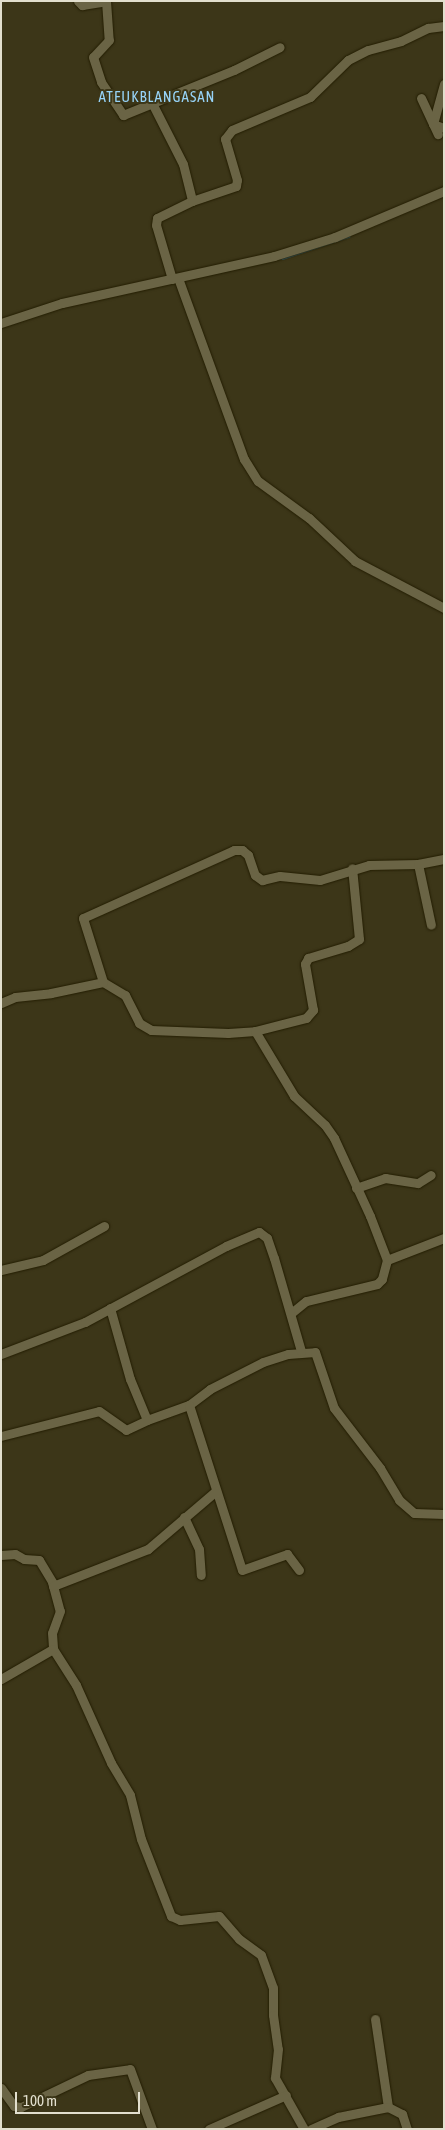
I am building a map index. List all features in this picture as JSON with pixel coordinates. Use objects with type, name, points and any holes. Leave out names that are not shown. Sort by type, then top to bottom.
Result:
[{"type":"street","points":[[78,1],[82,5],[106,1],[109,40],[93,57],[101,82],[123,115],[234,70],[280,47]]},
{"type":"street","points":[[444,26],[428,28],[348,60],[310,96],[232,130],[225,139],[237,180],[236,186],[192,201],[157,218],[156,224],[175,279],[244,459],[250,470],[264,488],[309,518],[355,561],[444,608]]},
{"type":"street","points":[[433,124],[444,84]]},
{"type":"street","points":[[421,98],[433,124],[441,131]]},
{"type":"street","points":[[152,103],[184,164],[192,201]]},
{"type":"street","points":[[1,323],[40,309],[266,258],[335,237],[444,191]]},
{"type":"street","points":[[102,982],[83,918],[220,855],[242,850],[248,855],[258,880],[280,876],[320,880],[352,868],[368,865],[418,864],[444,859]]},
{"type":"street","points":[[418,864],[431,925]]},
{"type":"street","points":[[1,1002],[15,997],[51,993],[102,982],[125,995],[130,1001],[134,1015],[145,1028],[228,1033],[255,1031],[311,1014],[305,964],[308,958],[359,940],[352,868]]},
{"type":"street","points":[[255,1031],[294,1096],[325,1125],[334,1138],[387,1260],[382,1279],[377,1284],[306,1301],[291,1313]]},
{"type":"street","points":[[356,1188],[385,1178],[418,1183],[431,1174]]},
{"type":"street","points":[[1,1270],[43,1260],[104,1226]]},
{"type":"street","points":[[1,1354],[110,1308],[226,1246],[259,1232],[267,1238],[301,1351]]},
{"type":"street","points":[[387,1260],[444,1238]]},
{"type":"street","points":[[110,1308],[130,1379],[146,1420]]},
{"type":"street","points":[[1,1436],[99,1411],[126,1430],[146,1420],[189,1405],[210,1389],[262,1362],[301,1351],[314,1352],[334,1408],[380,1468],[399,1500],[414,1513],[444,1514]]},
{"type":"street","points":[[189,1405],[242,1570],[287,1554],[299,1570]]},
{"type":"street","points":[[54,1586],[148,1549],[216,1491]]},
{"type":"street","points":[[184,1518],[199,1549],[201,1576]]},
{"type":"street","points":[[1,1555],[15,1554],[24,1559],[39,1560],[54,1586],[60,1611],[52,1633],[53,1649],[76,1685],[108,1756],[130,1795],[139,1828],[171,1916],[180,1920],[219,1916],[239,1939],[260,1955],[274,1988],[273,2015],[278,2049],[276,2078],[304,2129]]},
{"type":"street","points":[[1,1679],[53,1649]]},
{"type":"street","points":[[375,2019],[388,2107]]},
{"type":"street","points":[[1,2088],[14,2106],[21,2107],[88,2076],[130,2069],[152,2129]]},
{"type":"street","points":[[209,2129],[286,2096]]},
{"type":"street","points":[[311,2129],[338,2117],[388,2107],[402,2114],[407,2129]]},
{"type":"waterway","points":[[282,258],[348,236]]},
{"type":"district","name":"ATEUKBLANGASAN","points":[[157,97]]}]
